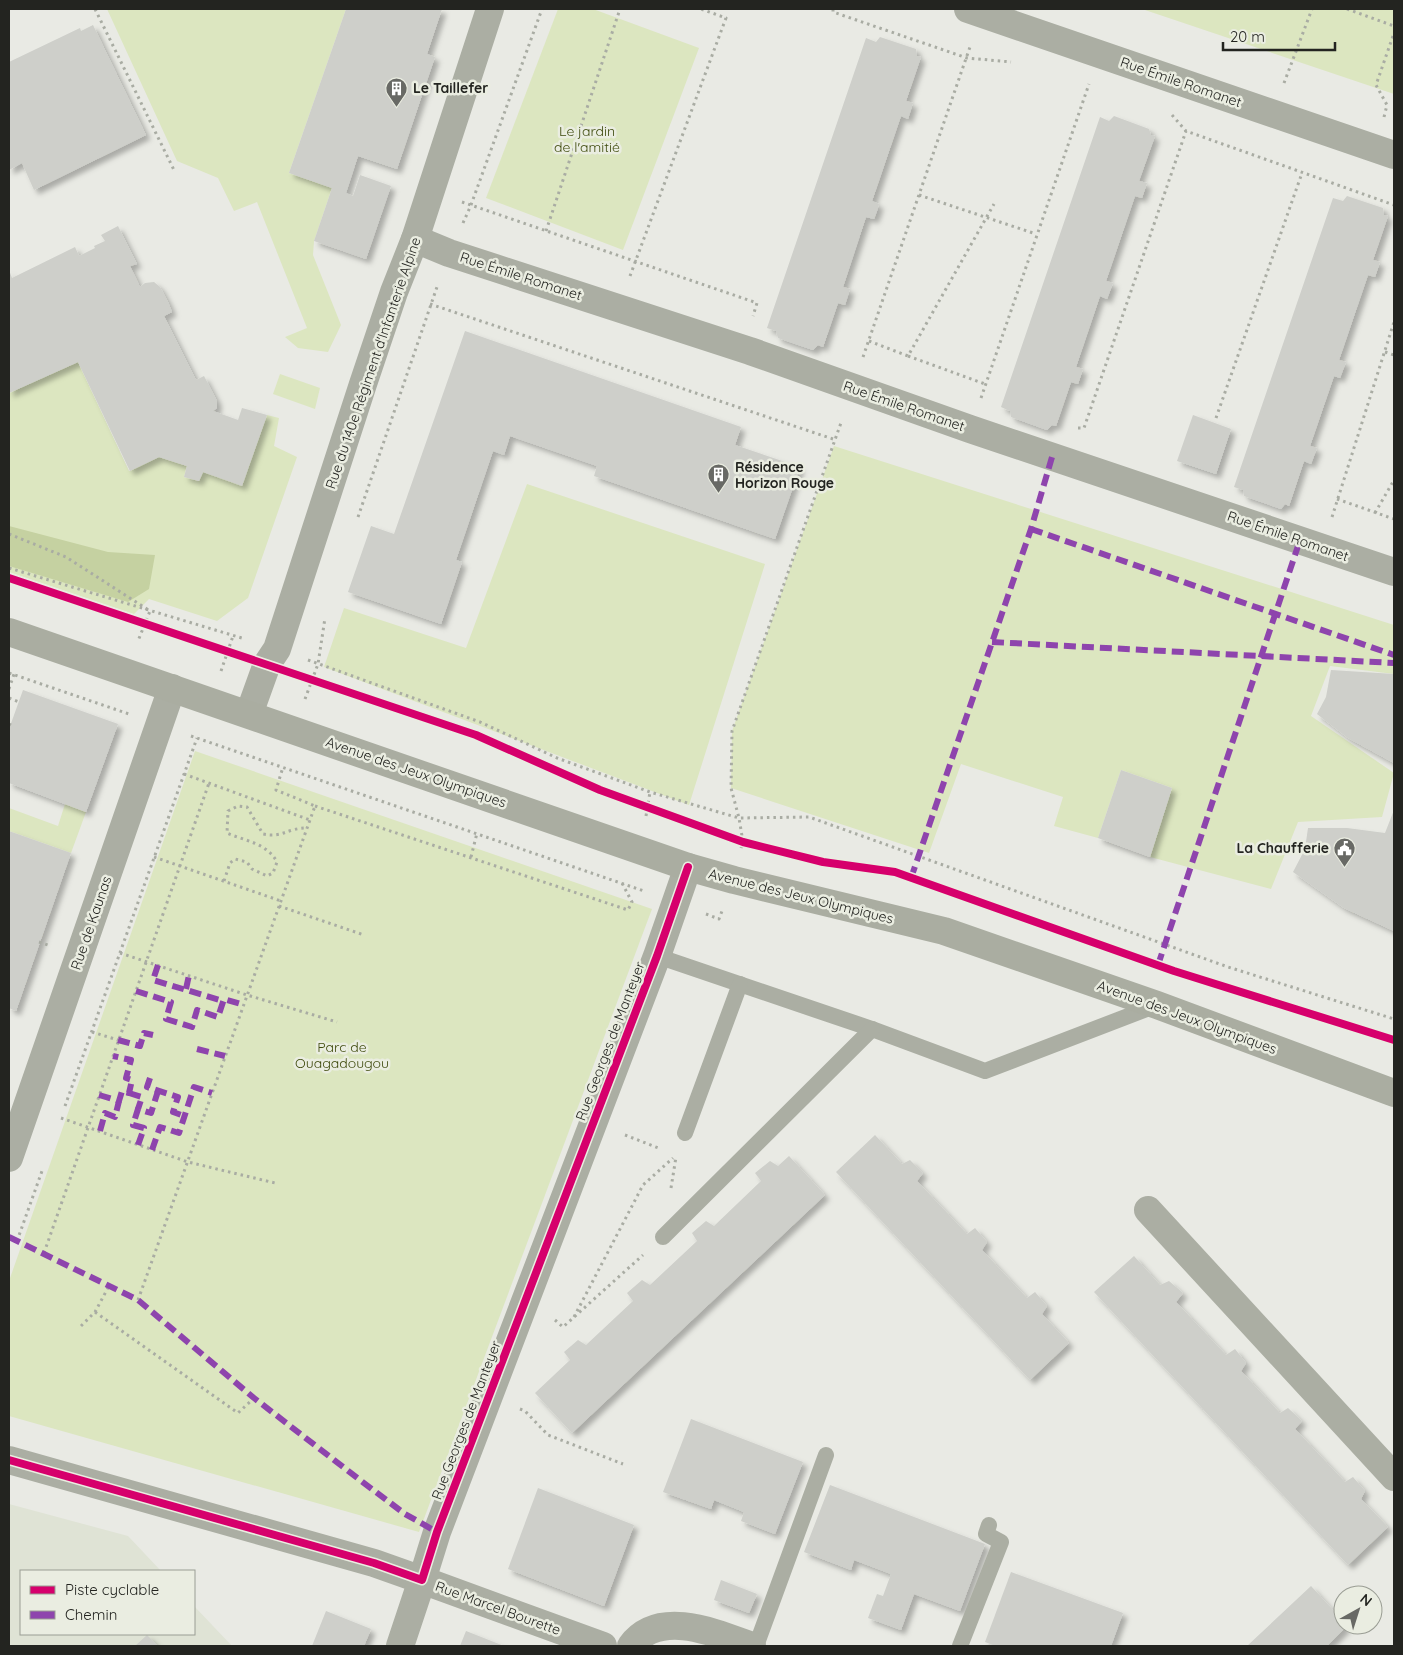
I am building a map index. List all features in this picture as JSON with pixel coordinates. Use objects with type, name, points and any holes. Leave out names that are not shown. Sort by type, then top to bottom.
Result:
[{"type":"main road","name":"Avenue des Jeux Olympiques","points":[[9,632],[688,867],[734,880],[944,930],[1158,1005],[1394,1093]]},
{"type":"street","name":"Rue du 140e Régiment d'Infanterie Alpine","points":[[249,714],[272,656],[394,292],[415,238],[490,9]]},
{"type":"street","name":"Rue Émile Romanet","points":[[975,11],[1384,152]]},
{"type":"street","name":"Rue Émile Romanet","points":[[415,238],[449,253],[750,351],[970,429],[1394,572]]},
{"type":"street","name":"Rue de Kaunas","points":[[9,1158],[172,688]]},
{"type":"street","name":"Rue Georges de Manteyer","points":[[400,1646],[437,1532],[688,867]]},
{"type":"street","points":[[1148,1210],[1394,1477]]},
{"type":"street","points":[[9,1460],[365,1560],[422,1580]]},
{"type":"street","name":"Rue Marcel Bourette","points":[[422,1580],[603,1646]]},
{"type":"street","points":[[632,1646],[639,1636],[655,1627],[668,1626],[708,1630],[752,1646]]},
{"type":"lane","name":"Rue Georges de Manteyer","points":[[656,956],[872,1029],[984,1070],[1158,1005]]},
{"type":"lane","points":[[685,1133],[740,984]]},
{"type":"lane","points":[[663,1237],[872,1029]]},
{"type":"lane","points":[[756,1646],[826,1455]]},
{"type":"lane","points":[[960,1646],[1001,1542],[986,1534],[989,1525]]},
{"type":"path","points":[[95,9],[174,170]]},
{"type":"path","points":[[357,518],[449,253],[471,205],[542,9]]},
{"type":"path","points":[[546,231],[620,9]]},
{"type":"path","points":[[618,308],[726,18],[701,9]]},
{"type":"path","points":[[834,9],[833,12],[967,58],[1013,62]]},
{"type":"path","points":[[1270,113],[1292,66],[1312,9]]},
{"type":"path","points":[[1347,9],[1394,26]]},
{"type":"path","points":[[9,673],[676,902],[719,919],[734,880],[743,842],[731,788],[732,731],[836,440],[967,58],[975,11]]},
{"type":"path","points":[[1384,152],[1387,105],[1376,85],[1394,32]]},
{"type":"path","points":[[1081,79],[1098,85]]},
{"type":"path","points":[[970,429],[1089,82]]},
{"type":"path","points":[[1165,109],[1186,130],[1394,205]]},
{"type":"path","points":[[1052,457],[1062,428],[1084,428],[1186,130]]},
{"type":"path","points":[[1216,418],[1302,173]]},
{"type":"path","points":[[431,191],[635,263],[757,303],[752,318]]},
{"type":"path","points":[[920,195],[1036,234]]},
{"type":"path","points":[[908,356],[994,204]]},
{"type":"path","points":[[394,292],[836,440]]},
{"type":"path","points":[[1300,540],[1309,510],[1331,518],[1394,322]]},
{"type":"path","points":[[869,341],[985,384]]},
{"type":"path","points":[[1384,352],[1394,355]]},
{"type":"path","points":[[855,354],[864,357]]},
{"type":"path","points":[[1375,513],[1394,480]]},
{"type":"path","points":[[1338,499],[1394,519]]},
{"type":"path","points":[[9,534],[66,557],[150,611]]},
{"type":"path","points":[[9,568],[233,636],[321,682]]},
{"type":"path","points":[[318,664],[326,611]]},
{"type":"path","points":[[136,620],[154,626]]},
{"type":"path","points":[[58,1127],[233,636]]},
{"type":"path","points":[[219,648],[228,651],[318,664],[480,722],[557,758],[650,792],[739,818],[809,817],[1228,967],[1394,1019]]},
{"type":"path","points":[[9,689],[14,674]]},
{"type":"path","points":[[9,698],[19,702]]},
{"type":"path","points":[[184,774],[310,820]]},
{"type":"path","points":[[44,1253],[209,783]]},
{"type":"path","points":[[290,795],[315,806],[471,856],[628,910]]},
{"type":"path","points":[[641,805],[658,812]]},
{"type":"path","points":[[224,881],[230,863],[235,859],[248,862],[252,870],[267,876],[273,873],[277,862],[272,852],[261,845],[227,833],[228,811],[238,806],[247,807],[263,834],[275,836],[296,828],[307,828]]},
{"type":"path","points":[[138,1300],[315,806]]},
{"type":"path","points":[[471,856],[477,834]]},
{"type":"path","points":[[734,839],[752,844]]},
{"type":"path","points":[[154,858],[281,901]]},
{"type":"path","points":[[279,906],[364,935]]},
{"type":"path","points":[[39,942],[48,945]]},
{"type":"path","points":[[120,953],[247,996],[337,1022]]},
{"type":"path","points":[[92,1032],[118,1040]]},
{"type":"path","points":[[61,1118],[188,1162],[275,1183]]},
{"type":"path","points":[[550,1317],[563,1327],[663,1237],[676,1154],[685,1133]]},
{"type":"path","points":[[622,1134],[676,1154]]},
{"type":"path","points":[[573,1318],[643,1185],[676,1154]]},
{"type":"path","points":[[17,1241],[45,1163]]},
{"type":"path","points":[[81,1326],[94,1312],[109,1286]]},
{"type":"path","points":[[94,1312],[238,1413],[254,1398]]},
{"type":"path","points":[[525,1411],[548,1435],[623,1464]]},
{"type":"shaded area","points":[[9,1504],[128,1536],[160,1570],[20,1570],[20,1635],[195,1635],[195,1607],[232,1646],[9,1646]]},
{"type":"green space","points":[[107,9],[346,9],[289,173],[332,188],[314,241],[313,255],[341,325],[328,352],[298,348],[285,337],[307,328],[257,202],[234,211],[218,178],[177,161]]},
{"type":"green space","name":"Le jardin de l'amitié","points":[[558,9],[593,9],[699,48],[623,250],[486,198]]},
{"type":"green space","points":[[1142,9],[1394,9],[1394,94]]},
{"type":"green space","points":[[78,362],[129,471],[159,457],[187,466],[184,477],[199,481],[203,472],[242,485],[267,415],[279,418],[274,446],[297,457],[248,598],[217,621],[149,599],[134,614],[9,572],[9,393]]},
{"type":"green space","points":[[280,374],[320,388],[315,409],[273,394]]},
{"type":"green space","points":[[834,446],[1394,625],[1394,674],[1330,666],[1311,716],[1394,773],[1382,817],[1298,822],[1271,889],[1150,857],[1172,788],[1121,770],[1098,838],[1054,826],[1063,797],[961,764],[929,853],[731,788],[732,731]]},
{"type":"green space","points":[[527,484],[765,564],[689,805],[324,667],[344,608],[466,648]]},
{"type":"green space","points":[[9,526],[108,552],[155,555],[149,589],[128,602],[9,566]]},
{"type":"green space","name":"Parc de Ouagadougou","points":[[195,751],[652,909],[419,1532],[9,1416],[9,1281]]},
{"type":"green space","points":[[65,804],[86,812],[71,853],[9,831],[9,808],[58,826]]},
{"type":"building","points":[[346,9],[442,9],[427,54],[435,57],[397,169],[358,156],[346,193],[353,196],[360,175],[391,186],[366,259],[314,241],[332,188],[289,173]]},
{"type":"building","points":[[93,25],[146,135],[34,190],[22,163],[9,170],[9,62],[80,28],[81,31]]},
{"type":"building","points":[[880,37],[916,49],[917,56],[921,57],[906,101],[913,103],[908,119],[901,116],[872,201],[879,204],[874,219],[866,217],[843,287],[850,289],[845,305],[838,303],[823,347],[818,345],[813,350],[778,338],[776,331],[767,328],[866,38],[876,42]]},
{"type":"building","points":[[1114,116],[1149,129],[1151,135],[1155,136],[1139,181],[1147,183],[1142,198],[1135,196],[1106,281],[1113,283],[1107,299],[1100,296],[1076,367],[1083,369],[1078,384],[1071,382],[1056,426],[1052,425],[1047,430],[1011,417],[1010,411],[1001,407],[1100,117],[1109,121]]},
{"type":"building","points":[[1347,196],[1383,208],[1384,215],[1388,216],[1373,260],[1380,262],[1375,277],[1368,275],[1339,360],[1346,362],[1340,378],[1334,376],[1310,446],[1317,448],[1311,464],[1304,461],[1289,506],[1285,504],[1281,509],[1244,496],[1243,490],[1234,487],[1333,198],[1343,201]]},
{"type":"building","points":[[118,226],[137,264],[130,266],[140,287],[145,283],[154,282],[160,287],[168,302],[172,312],[164,316],[196,380],[204,376],[217,401],[217,408],[213,411],[238,420],[242,408],[267,415],[242,486],[203,472],[199,481],[184,477],[187,466],[159,457],[130,471],[78,362],[9,393],[9,270],[12,278],[75,247],[79,256],[105,241],[101,235]]},
{"type":"building","name":"Résidence Horizon Rouge","points":[[465,331],[741,427],[735,445],[800,467],[775,539],[594,476],[597,466],[510,436],[504,455],[493,451],[456,560],[462,562],[441,624],[348,592],[371,526],[394,534]]},
{"type":"building","points":[[1193,415],[1231,429],[1216,474],[1177,461]]},
{"type":"building","points":[[1331,670],[1394,674],[1394,763],[1348,738],[1317,714],[1326,697]]},
{"type":"building","points":[[23,690],[118,724],[86,812],[9,783],[9,729]]},
{"type":"building","points":[[1121,770],[1172,788],[1150,857],[1098,838]]},
{"type":"building","name":"La Chaufferie","points":[[1394,810],[1394,931],[1344,908],[1293,872],[1305,849],[1308,828],[1347,828],[1385,833]]},
{"type":"building","points":[[9,831],[71,853],[16,1011],[9,1008]]},
{"type":"building","points":[[875,1135],[902,1164],[910,1160],[923,1173],[917,1181],[967,1234],[975,1228],[987,1242],[982,1250],[1027,1298],[1035,1292],[1047,1306],[1042,1314],[1069,1343],[1030,1380],[836,1172]]},
{"type":"building","points":[[789,1156],[825,1195],[572,1433],[535,1393],[570,1360],[564,1352],[578,1340],[586,1345],[633,1301],[627,1293],[642,1280],[650,1285],[697,1241],[692,1233],[706,1221],[714,1226],[761,1181],[755,1173],[770,1161],[778,1166]]},
{"type":"building","points":[[1134,1256],[1160,1285],[1169,1281],[1183,1293],[1176,1302],[1226,1355],[1235,1349],[1246,1363],[1241,1371],[1280,1413],[1288,1408],[1302,1421],[1295,1429],[1345,1482],[1353,1477],[1365,1491],[1361,1499],[1388,1527],[1348,1565],[1094,1292]]},
{"type":"building","points":[[691,1419],[803,1462],[775,1534],[741,1521],[744,1512],[714,1500],[711,1509],[663,1492]]},
{"type":"building","points":[[830,1485],[985,1544],[960,1611],[914,1594],[901,1630],[868,1618],[877,1594],[883,1596],[891,1574],[854,1560],[851,1570],[804,1552]]},
{"type":"building","points":[[538,1488],[634,1525],[604,1606],[508,1569]]},
{"type":"building","points":[[1011,1572],[1123,1613],[1111,1646],[996,1646],[985,1642]]},
{"type":"building","points":[[721,1580],[757,1594],[749,1613],[714,1600]]},
{"type":"building","points":[[1311,1586],[1333,1610],[1333,1635],[1338,1635],[1327,1646],[1247,1646]]},
{"type":"building","points":[[326,1611],[371,1629],[364,1646],[312,1646]]},
{"type":"building","points":[[466,1631],[504,1646],[460,1646]]},
{"type":"building","points":[[147,1635],[158,1646],[135,1646]]},
{"type":"marked path","points":[[911,878],[1031,529],[1052,457]]},
{"type":"marked path","points":[[1031,529],[1394,655]]},
{"type":"marked path","points":[[1158,965],[1300,540]]},
{"type":"marked path","points":[[992,642],[1394,663]]},
{"type":"marked path","points":[[158,965],[153,980],[223,1001]]},
{"type":"marked path","points":[[186,989],[189,975]]},
{"type":"marked path","points":[[136,991],[171,1002],[166,1019],[192,1027],[197,1010],[218,1017],[224,999],[244,1005]]},
{"type":"marked path","points":[[118,1040],[140,1046],[144,1033],[153,1035]]},
{"type":"marked path","points":[[197,1049],[225,1056]]},
{"type":"marked path","points":[[99,1095],[119,1101],[122,1091],[129,1093],[132,1080],[126,1078],[131,1060],[113,1056]]},
{"type":"marked path","points":[[150,1078],[147,1087],[178,1097],[173,1112],[184,1116]]},
{"type":"marked path","points":[[152,1150],[160,1127],[179,1133],[194,1087],[212,1093]]},
{"type":"marked path","points":[[138,1145],[144,1128],[133,1125],[138,1109],[151,1113],[158,1091]]},
{"type":"marked path","points":[[129,1093],[142,1097],[138,1109]]},
{"type":"marked path","points":[[100,1131],[105,1113],[115,1117],[119,1101]]},
{"type":"marked path","points":[[9,1237],[138,1300],[254,1398],[405,1514],[437,1532]]},
{"type":"cycle path","points":[[9,578],[476,735],[600,790],[743,842],[823,862],[895,872],[1174,971],[1394,1040]]},
{"type":"cycle path","points":[[9,1460],[374,1563],[422,1580],[437,1532],[657,956],[688,867]]},
{"type":"place","name":"Le Taillefer","points":[[397,107]]},
{"type":"place","name":"Résidence Horizon Rouge","points":[[719,494]]},
{"type":"place","name":"La Chaufferie","points":[[1345,867]]}]
